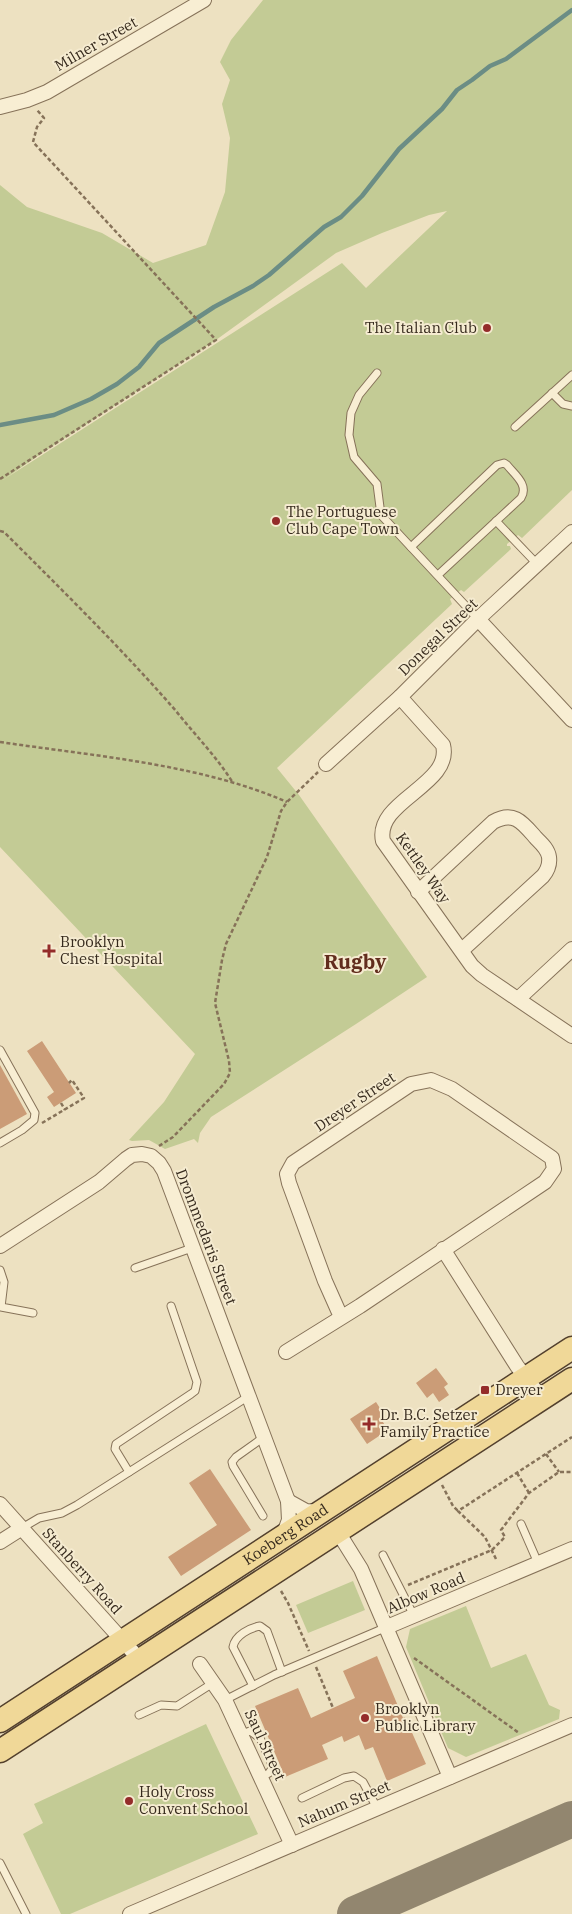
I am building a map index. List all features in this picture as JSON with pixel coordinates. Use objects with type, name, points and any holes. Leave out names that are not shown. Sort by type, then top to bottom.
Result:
[{"type":"main road","name":"Koeberg Road","points":[[0,1721],[124,1642],[572,1348]]},
{"type":"main road","name":"Koeberg Road","points":[[0,1751],[572,1379]]},
{"type":"street","name":"Milner Street","points":[[0,107],[27,100],[46,92],[204,0]]},
{"type":"street","name":"Donegal Street","points":[[326,764],[400,697],[478,619],[572,532]]},
{"type":"street","points":[[478,619],[572,720]]},
{"type":"street","name":"Kettley Way","points":[[400,697],[429,727],[445,750],[438,770],[388,817],[382,828],[383,842],[472,966],[482,976],[572,1036]]},
{"type":"street","points":[[418,892],[493,822],[501,817],[509,817],[522,822],[544,846],[550,860],[543,876],[462,950]]},
{"type":"street","points":[[518,999],[572,949]]},
{"type":"street","name":"Dreyer Street","points":[[286,1352],[341,1317],[545,1182],[553,1174],[554,1165],[552,1158],[452,1089],[431,1080],[411,1084],[293,1163],[287,1174],[289,1183],[304,1227],[341,1317]]},
{"type":"street","points":[[0,1246],[98,1182],[126,1159],[137,1154],[147,1155]]},
{"type":"street","name":"Drommedaris Street","points":[[147,1155],[156,1159],[164,1171],[288,1501],[288,1520],[282,1538]]},
{"type":"street","points":[[443,1249],[517,1366],[542,1399]]},
{"type":"street","points":[[288,1501],[306,1511],[323,1512]]},
{"type":"street","name":"Stanberry Road","points":[[0,1504],[140,1660]]},
{"type":"street","points":[[0,1542],[22,1528]]},
{"type":"street","points":[[338,1532],[361,1569],[387,1627]]},
{"type":"street","name":"Albow Road","points":[[450,1777],[387,1627],[572,1548]]},
{"type":"street","name":"Saul Street","points":[[200,1664],[225,1700],[292,1844]]},
{"type":"street","name":"Nahum Street","points":[[130,1914],[572,1725]]},
{"type":"lane","points":[[377,373],[364,387],[354,404],[349,424],[350,446],[354,457],[377,484],[381,515],[478,619]]},
{"type":"lane","points":[[515,427],[572,375]]},
{"type":"lane","points":[[552,394],[563,404],[572,406]]},
{"type":"lane","points":[[411,547],[497,465],[504,463],[507,465],[525,489],[521,498],[438,575]]},
{"type":"lane","points":[[496,521],[538,565]]},
{"type":"lane","points":[[0,1050],[4,1054],[34,1114],[34,1120],[22,1130],[0,1143]]},
{"type":"lane","points":[[135,1268],[192,1248]]},
{"type":"lane","points":[[0,1270],[4,1282],[0,1306],[33,1313]]},
{"type":"lane","points":[[129,1472],[115,1449],[116,1444],[191,1394],[197,1387],[197,1382],[171,1306]]},
{"type":"lane","points":[[22,1528],[39,1518],[62,1513],[249,1396]]},
{"type":"lane","points":[[263,1516],[232,1466],[232,1462],[264,1437]]},
{"type":"lane","points":[[521,1524],[538,1563]]},
{"type":"lane","points":[[383,1555],[414,1616]]},
{"type":"lane","points":[[253,1686],[233,1647],[236,1638],[256,1627],[260,1626],[266,1631],[282,1672]]},
{"type":"lane","points":[[225,1700],[282,1672],[387,1627]]},
{"type":"lane","points":[[139,1715],[160,1705],[177,1706],[213,1682]]},
{"type":"lane","points":[[302,1798],[344,1778],[354,1776],[363,1782],[377,1808]]},
{"type":"lane","points":[[0,1864],[26,1914]]},
{"type":"path","points":[[0,480],[216,340],[33,142],[38,127],[44,118],[27,100]]},
{"type":"path","points":[[0,531],[4,532],[108,636],[217,760],[233,783]]},
{"type":"path","points":[[0,742],[174,768],[257,789],[287,802]]},
{"type":"path","points":[[147,1155],[173,1137],[224,1084],[230,1072],[215,1004],[226,944],[267,857],[281,811],[287,802],[326,764]]},
{"type":"path","points":[[34,1120],[44,1124],[84,1098],[72,1080],[69,1083]]},
{"type":"path","points":[[61,1103],[65,1110]]},
{"type":"path","points":[[458,1511],[572,1437]]},
{"type":"path","points":[[546,1454],[559,1472]]},
{"type":"path","points":[[414,1582],[492,1550],[505,1537],[501,1530],[529,1493],[559,1472],[572,1472]]},
{"type":"path","points":[[517,1473],[529,1493]]},
{"type":"path","points":[[442,1486],[453,1506],[481,1532],[496,1560]]},
{"type":"path","points":[[409,1655],[521,1734]]},
{"type":"green space","points":[[263,0],[572,0],[572,490],[522,538],[518,535],[507,544],[511,549],[464,592],[461,590],[450,599],[452,604],[277,768],[299,795],[427,977],[211,1117],[200,1133],[198,1143],[194,1139],[165,1149],[149,1140],[129,1140],[164,1102],[195,1054],[0,847],[0,185],[27,207],[102,233],[153,263],[206,245],[225,192],[230,138],[222,104],[230,80],[220,62],[231,40]],"holes":[[[447,211],[366,288],[342,263],[3,480],[216,340],[336,253],[429,215]]]},
{"type":"green space","points":[[353,1581],[365,1610],[308,1633],[296,1605]]},
{"type":"green space","points":[[466,1606],[491,1668],[526,1654],[549,1705],[560,1710],[559,1719],[466,1757],[448,1748],[406,1647],[410,1629]]},
{"type":"green space","points":[[206,1724],[258,1834],[70,1914],[61,1914],[23,1834],[43,1823],[34,1804]]},
{"type":"building","points":[[42,1041],[76,1093],[54,1107],[47,1097],[54,1092],[27,1051]]},
{"type":"building","points":[[0,1065],[27,1114],[0,1129]]},
{"type":"building","points":[[436,1368],[448,1384],[444,1387],[449,1395],[439,1402],[433,1393],[427,1398],[416,1383]]},
{"type":"building","name":"Dr. B.C. Setzer Family Practice","points":[[376,1402],[385,1416],[381,1419],[388,1430],[367,1444],[350,1419]]},
{"type":"building","points":[[210,1469],[251,1530],[181,1576],[168,1557],[217,1525],[189,1483]]},
{"type":"building","name":"Brooklyn Public Library","points":[[377,1656],[403,1718],[405,1717],[426,1764],[387,1781],[373,1747],[365,1750],[359,1735],[344,1742],[342,1736],[322,1745],[328,1759],[285,1777],[255,1706],[298,1688],[311,1718],[355,1698],[343,1671]]},
{"type":"waterway","points":[[0,425],[54,415],[91,399],[117,384],[139,367],[159,343],[214,307],[269,275],[324,227],[341,217],[362,196],[399,149],[442,109],[457,90],[490,66],[506,59],[572,10]]},
{"type":"taxiway","points":[[355,1914],[572,1819]]},
{"type":"place","name":"The Italian Club","points":[[487,328]]},
{"type":"place","name":"The Portuguese Club Cape Town","points":[[276,521]]},
{"type":"place","name":"Brooklyn Chest Hospital","points":[[49,951]]},
{"type":"place","name":"Dreyer","points":[[485,1390]]},
{"type":"place","name":"Dr. B.C. Setzer Family Practice","points":[[369,1424]]},
{"type":"place","name":"Brooklyn Public Library","points":[[365,1718]]},
{"type":"place","name":"Holy Cross Convent School","points":[[129,1801]]},
{"type":"district","name":"Rugby","points":[[355,962]]}]
